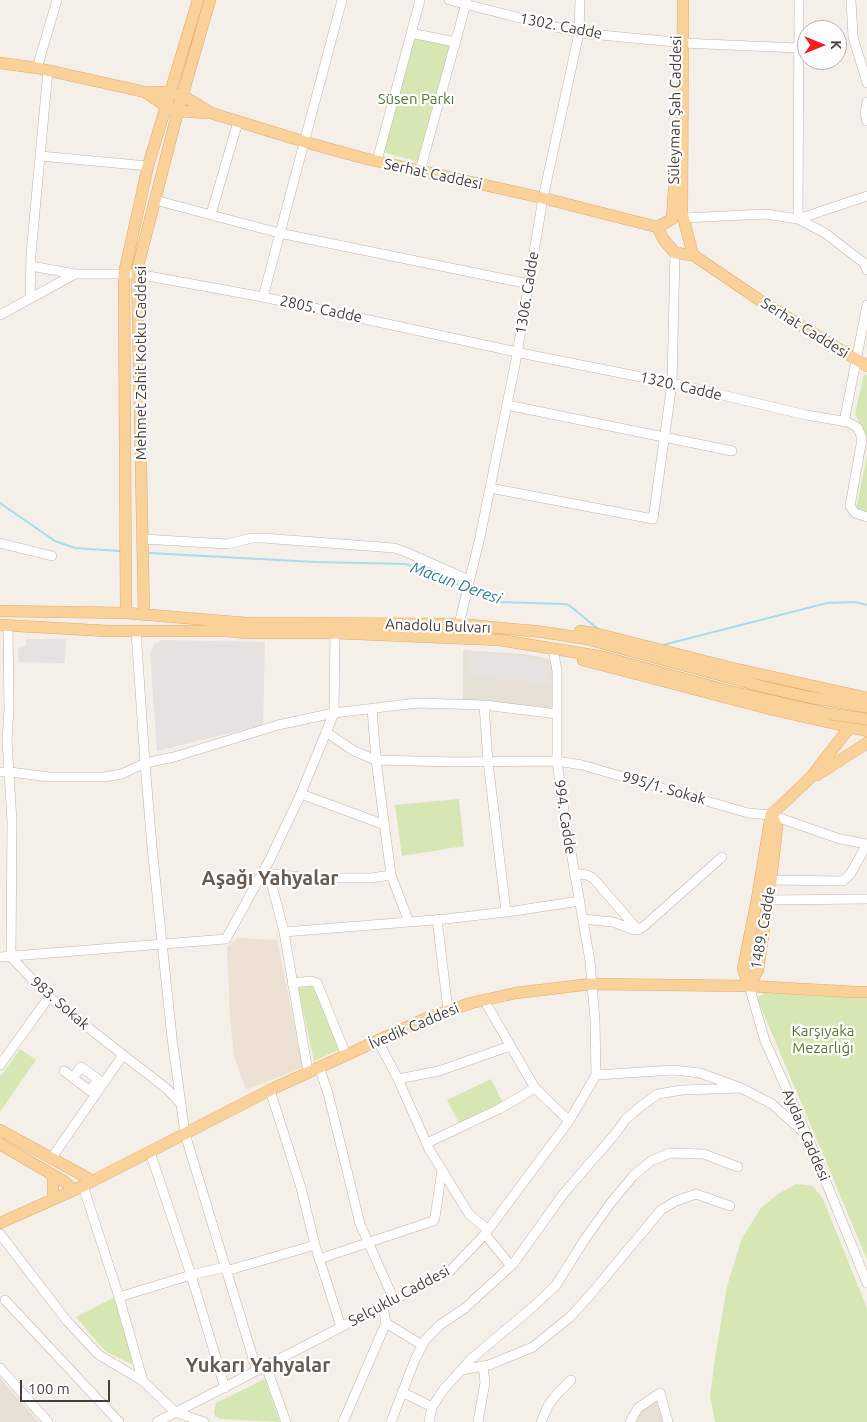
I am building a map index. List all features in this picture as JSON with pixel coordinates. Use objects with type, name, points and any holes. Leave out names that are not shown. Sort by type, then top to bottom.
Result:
[{"type":"main road","name":"Mehmet Zahit Kotku Caddesi","points":[[126,614],[124,274],[148,166],[198,0]]},
{"type":"main road","name":"Mehmet Zahit Kotku Caddesi","points":[[144,615],[137,270],[178,111],[210,0]]},
{"type":"main road","name":"Süleyman Şah Caddesi","points":[[676,0],[679,42]]},
{"type":"main road","name":"Süleyman Şah Caddesi","points":[[679,217],[674,202],[679,42],[683,0]]},
{"type":"main road","name":"Serhat Caddesi","points":[[0,62],[42,69],[145,92],[170,92],[183,96],[211,113],[305,142],[377,161],[543,198],[657,228]]},
{"type":"main road","name":"Serhat Caddesi","points":[[145,92],[166,106],[178,111],[211,113]]},
{"type":"main road","points":[[675,253],[657,228],[679,217],[688,231],[693,255]]},
{"type":"main road","name":"Serhat Caddesi","points":[[675,253],[693,255],[764,303],[867,366]]},
{"type":"main road","name":"Anadolu Bulvarı","points":[[0,611],[126,614],[246,623],[459,624],[543,632],[587,639],[764,687],[867,707]]},
{"type":"main road","name":"Anadolu Bulvarı","points":[[4,626],[136,631],[335,633],[500,640],[604,657],[729,691],[830,714],[867,719]]},
{"type":"main road","points":[[543,632],[571,630],[594,633],[732,668],[867,698]]},
{"type":"main road","points":[[554,648],[581,659],[663,682],[867,731]]},
{"type":"main road","points":[[771,815],[810,778],[846,732],[867,712]]},
{"type":"main road","points":[[810,778],[867,743]]},
{"type":"main road","name":"1489. Cadde","points":[[749,986],[743,969],[763,899],[771,880],[777,827],[771,815]]},
{"type":"main road","name":"1489. Cadde","points":[[763,899],[771,815]]},
{"type":"main road","name":"İvedik Caddesi","points":[[0,1223],[83,1186],[308,1072],[427,1018],[484,1000],[539,989],[591,984],[749,986],[867,992]]},
{"type":"main road","points":[[0,1130],[51,1159],[83,1186]]},
{"type":"main road","points":[[0,1144],[65,1182],[83,1186]]},
{"type":"main road","points":[[53,1175],[53,1199]]},
{"type":"street","points":[[30,299],[30,266],[40,156],[42,69],[57,0]]},
{"type":"street","points":[[263,297],[342,0]]},
{"type":"street","points":[[377,161],[420,0]]},
{"type":"street","name":"1302. Cadde","points":[[449,0],[466,2],[579,33],[679,42],[797,48]]},
{"type":"street","name":"1306. Cadde","points":[[459,624],[507,405],[543,198],[579,33],[580,0]]},
{"type":"street","points":[[799,0],[799,20]]},
{"type":"street","points":[[851,0],[853,37],[867,83]]},
{"type":"street","points":[[420,171],[466,2]]},
{"type":"street","points":[[411,33],[455,42]]},
{"type":"street","points":[[798,70],[798,219]]},
{"type":"street","points":[[867,102],[865,114],[867,121]]},
{"type":"street","points":[[211,214],[238,122]]},
{"type":"street","points":[[40,156],[148,166]]},
{"type":"street","points":[[798,219],[867,196]]},
{"type":"street","points":[[155,200],[279,233],[529,284]]},
{"type":"street","points":[[679,217],[766,214],[798,219],[825,233],[864,263],[867,270]]},
{"type":"street","points":[[490,488],[653,519],[672,383],[675,253]]},
{"type":"street","name":"2805. Cadde","points":[[30,266],[75,274],[137,274],[263,297],[517,352]]},
{"type":"street","points":[[0,315],[75,274]]},
{"type":"street","points":[[867,305],[844,422],[858,428],[862,440],[850,506],[855,513],[867,517]]},
{"type":"street","name":"1320. Cadde","points":[[517,352],[672,383],[806,415],[844,422]]},
{"type":"street","points":[[507,405],[732,450]]},
{"type":"street","points":[[143,539],[227,544],[252,538],[263,538],[394,548],[468,586]]},
{"type":"street","points":[[0,543],[52,556]]},
{"type":"street","points":[[4,626],[4,710],[10,772],[12,821],[11,957]]},
{"type":"street","points":[[136,631],[145,763],[162,945],[185,1134],[203,1188],[226,1269],[261,1368],[286,1422]]},
{"type":"street","points":[[0,957],[226,939],[266,873],[334,713],[335,633]]},
{"type":"street","name":"994. Cadde","points":[[554,648],[557,671],[556,761],[574,873],[584,919],[591,984]]},
{"type":"street","points":[[0,772],[48,777],[104,777],[122,774],[145,763],[174,757],[278,725],[334,713],[417,703],[484,705],[557,714]]},
{"type":"street","points":[[484,705],[488,762],[506,912]]},
{"type":"street","points":[[372,709],[376,760],[391,875],[409,922]]},
{"type":"street","points":[[326,732],[354,751],[376,760]]},
{"type":"street","name":"995/1. Sokak","points":[[376,760],[556,761],[582,765],[748,813],[771,815],[840,839],[867,844]]},
{"type":"street","points":[[301,794],[385,825]]},
{"type":"street","points":[[771,880],[843,881],[851,873],[867,844]]},
{"type":"street","points":[[584,919],[613,922],[630,929],[638,930],[643,928],[722,857]]},
{"type":"street","points":[[266,873],[309,878],[371,878],[391,875]]},
{"type":"street","points":[[266,873],[284,932],[308,1072]]},
{"type":"street","points":[[574,873],[593,878],[638,930]]},
{"type":"street","points":[[763,899],[867,899]]},
{"type":"street","points":[[284,932],[437,920],[580,901]]},
{"type":"street","points":[[437,920],[448,1010]]},
{"type":"street","name":"983. Sokak","points":[[11,957],[48,997],[167,1089],[182,1105]]},
{"type":"street","points":[[292,983],[311,981],[317,983],[346,1056]]},
{"type":"street","name":"Selçuklu Caddesi","points":[[158,1422],[450,1271],[486,1232],[569,1121],[596,1075],[597,1046],[591,984]]},
{"type":"street","name":"Aydan Caddesi","points":[[749,986],[765,1041],[807,1136],[867,1283]]},
{"type":"street","points":[[855,992],[867,1000]]},
{"type":"street","points":[[0,1065],[48,997]]},
{"type":"street","points":[[484,1000],[535,1088],[569,1121]]},
{"type":"street","points":[[378,1041],[398,1079],[426,1143],[469,1214],[486,1232],[511,1266]]},
{"type":"street","points":[[398,1079],[439,1071],[510,1046]]},
{"type":"street","points":[[51,1159],[123,1055]]},
{"type":"street","points":[[319,1067],[328,1093],[360,1224],[394,1300]]},
{"type":"street","points":[[596,1075],[674,1070],[700,1073],[740,1088],[772,1104],[807,1136]]},
{"type":"street","points":[[64,1071],[73,1078]]},
{"type":"street","points":[[426,1143],[499,1109],[535,1088]]},
{"type":"street","points":[[391,1422],[424,1340],[440,1325],[465,1308],[511,1266],[564,1193],[616,1133],[624,1120],[658,1094],[705,1088],[740,1088]]},
{"type":"street","points":[[270,1090],[301,1188],[315,1245],[341,1328]]},
{"type":"street","points":[[150,1152],[191,1275],[225,1388]]},
{"type":"street","points":[[429,1422],[432,1407],[444,1389],[471,1359],[534,1306],[556,1284],[610,1204],[633,1176],[651,1161],[670,1153],[704,1154],[738,1167]]},
{"type":"street","points":[[319,1259],[432,1222],[435,1217],[442,1170]]},
{"type":"street","points":[[83,1186],[119,1296],[142,1381]]},
{"type":"street","points":[[461,1370],[482,1366],[533,1347],[552,1332],[591,1294],[656,1216],[676,1200],[696,1194],[730,1206]]},
{"type":"street","points":[[0,1234],[68,1321],[99,1355],[142,1381],[175,1412],[204,1422]]},
{"type":"street","points":[[119,1296],[191,1275],[226,1269],[315,1245]]},
{"type":"street","points":[[5,1300],[119,1422]]},
{"type":"street","points":[[343,1422],[386,1323],[383,1306]]},
{"type":"street","points":[[386,1323],[422,1345]]},
{"type":"street","points":[[478,1422],[485,1382],[482,1366]]},
{"type":"street","points":[[0,1368],[48,1422]]},
{"type":"street","points":[[540,1422],[548,1406],[571,1380]]},
{"type":"street","points":[[402,1392],[432,1407]]},
{"type":"street","points":[[630,1422],[638,1408],[660,1393],[668,1422]]},
{"type":"shaded area","points":[[26,639],[66,639],[65,663],[19,662],[18,648],[26,646]]},
{"type":"shaded area","points":[[162,640],[265,642],[263,725],[157,751],[150,653],[154,644]]},
{"type":"shaded area","points":[[463,650],[524,654],[553,660],[552,708],[463,700]]},
{"type":"shaded area","points":[[468,653],[522,657],[551,663],[550,684],[467,675]]},
{"type":"shaded area","points":[[238,938],[277,940],[303,1067],[246,1090],[234,1056],[230,1019],[227,947]]},
{"type":"shaded area","points":[[0,1378],[39,1422],[0,1422]]},
{"type":"shaded area","points":[[655,1398],[664,1422],[633,1422],[636,1415]]},
{"type":"green space","name":"Süsen Parkı","points":[[415,36],[450,45],[418,162],[383,152]]},
{"type":"green space","points":[[864,374],[867,376],[867,437],[855,414]]},
{"type":"green space","points":[[867,456],[867,512],[856,509]]},
{"type":"green space","points":[[459,799],[464,846],[402,856],[395,805]]},
{"type":"green space","points":[[314,986],[339,1050],[314,1061],[298,988]]},
{"type":"green space","name":"Karşıyaka Mezarlığı","points":[[764,993],[867,998],[867,1259],[757,998]]},
{"type":"green space","points":[[20,1049],[36,1060],[0,1112],[0,1077]]},
{"type":"green space","points":[[491,1079],[503,1103],[460,1125],[447,1100]]},
{"type":"green space","points":[[796,1184],[812,1186],[822,1197],[867,1308],[867,1422],[715,1422],[710,1395],[716,1352],[727,1286],[742,1238],[761,1208],[778,1194]]},
{"type":"green space","points":[[115,1297],[135,1362],[131,1364],[105,1351],[76,1317]]},
{"type":"green space","points":[[265,1379],[280,1422],[220,1419],[215,1416],[216,1403]]},
{"type":"waterway","name":"Macun Deresi","points":[[0,503],[55,541],[75,548],[120,551]]},
{"type":"waterway","name":"Macun Deresi","points":[[149,553],[315,562],[405,564],[421,568],[465,588]]},
{"type":"waterway","name":"Macun Deresi","points":[[471,591],[498,602],[569,605],[598,629]]},
{"type":"waterway","name":"Macun Deresi","points":[[663,645],[827,603],[855,602],[867,605]]},
{"type":"district","name":"Aşağı Yahyalar","points":[[270,878]]},
{"type":"district","name":"Yukarı Yahyalar","points":[[258,1365]]}]
